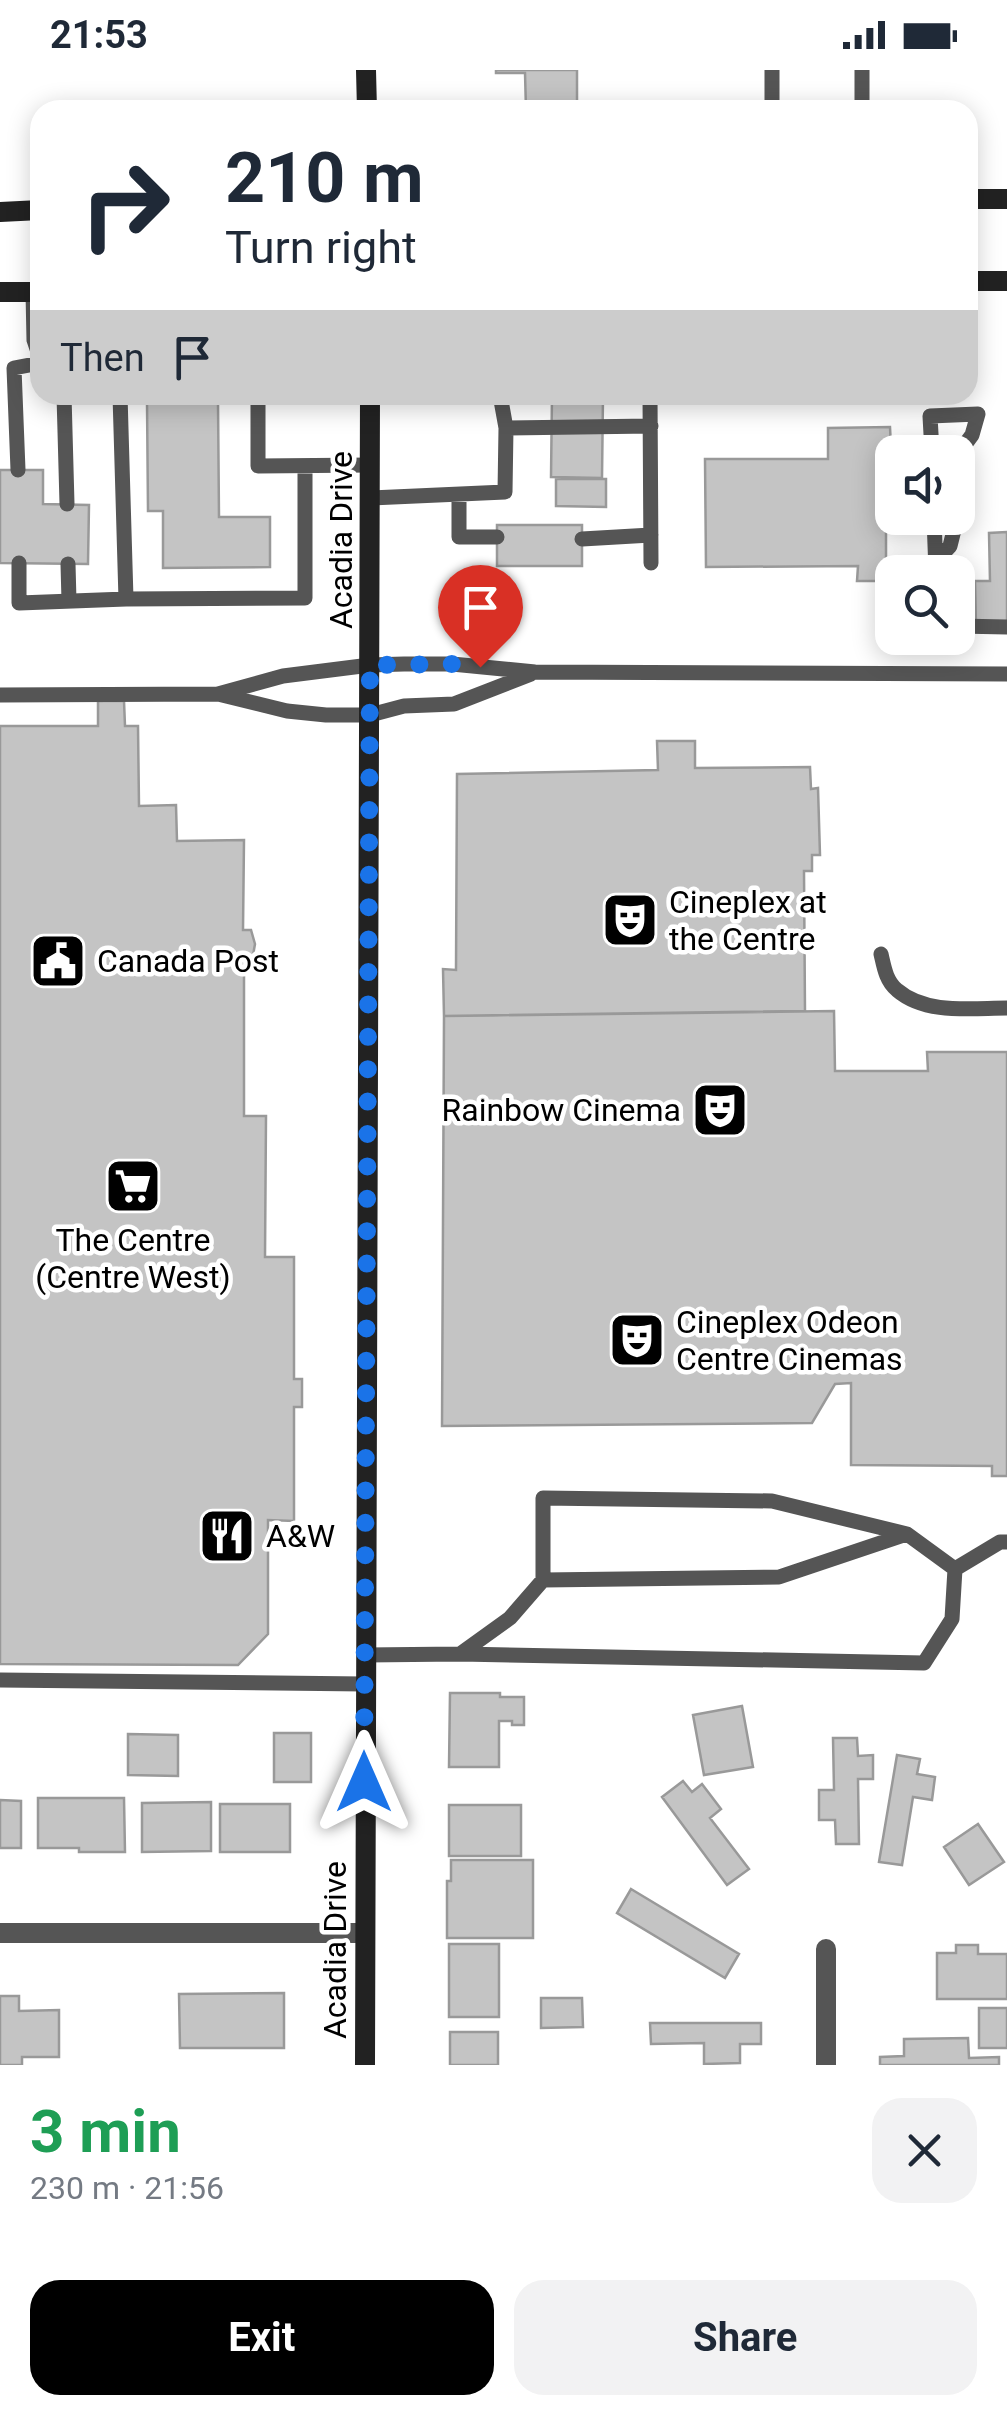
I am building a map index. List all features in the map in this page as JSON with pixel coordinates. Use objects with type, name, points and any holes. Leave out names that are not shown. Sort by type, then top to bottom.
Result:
[{"type":"street","points":[[366,70],[368,100]]},
{"type":"street","points":[[978,199],[1007,199]]},
{"type":"street","points":[[0,212],[30,210]]},
{"type":"street","points":[[0,292],[30,292]]},
{"type":"street","name":"Acadia Drive","points":[[365,2065],[370,405]]},
{"type":"street","points":[[0,1933],[365,1933]]},
{"type":"street","points":[[826,1949],[826,2065]]},
{"type":"lane","points":[[772,70],[772,100]]},
{"type":"lane","points":[[862,70],[862,100]]},
{"type":"lane","points":[[18,470],[14,368],[30,363]]},
{"type":"lane","points":[[64,405],[67,504]]},
{"type":"lane","points":[[120,405],[126,599]]},
{"type":"lane","points":[[258,405],[258,466],[372,465]]},
{"type":"lane","points":[[371,498],[505,492],[506,428],[502,405]]},
{"type":"lane","points":[[650,405],[651,563]]},
{"type":"lane","points":[[931,435],[930,416],[978,414],[972,435]]},
{"type":"lane","points":[[506,428],[651,426]]},
{"type":"lane","points":[[19,564],[19,603],[305,598],[305,466]]},
{"type":"lane","points":[[459,495],[459,537],[497,537]]},
{"type":"lane","points":[[582,538],[651,535]]},
{"type":"lane","points":[[68,564],[69,601]]},
{"type":"lane","points":[[975,626],[1007,627]]},
{"type":"lane","points":[[218,694],[284,676],[370,665],[452,664],[535,672],[1007,674]]},
{"type":"lane","points":[[0,696],[218,694],[287,711],[370,714],[404,706],[454,704],[535,672]]},
{"type":"lane","points":[[881,954],[885,973],[895,990],[919,1002],[942,1007],[1007,1008]]},
{"type":"lane","points":[[460,1654],[510,1618],[543,1580],[543,1498],[772,1501],[907,1534],[956,1569]]},
{"type":"lane","points":[[543,1580],[779,1577],[907,1534]]},
{"type":"lane","points":[[956,1569],[1000,1542],[1007,1542]]},
{"type":"lane","points":[[365,1655],[924,1662],[952,1619],[956,1569]]},
{"type":"lane","points":[[0,1680],[364,1684]]},
{"type":"building","points":[[577,70],[577,100],[526,100],[525,73],[496,73]]},
{"type":"building","points":[[147,405],[218,405],[219,517],[270,517],[270,567],[163,568],[163,511],[148,511]]},
{"type":"building","points":[[552,405],[603,405],[602,478],[551,477]]},
{"type":"building","points":[[890,427],[890,435],[875,435],[875,535],[886,535],[886,555],[875,555],[875,581],[857,581],[858,566],[706,567],[705,459],[828,459],[828,428]]},
{"type":"building","points":[[0,470],[43,470],[43,504],[89,505],[88,564],[0,563]]},
{"type":"building","points":[[556,479],[606,479],[606,507],[556,506]]},
{"type":"building","points":[[497,525],[582,525],[582,566],[497,566]]},
{"type":"building","points":[[1007,532],[1007,625],[976,626],[975,581],[990,581],[989,533]]},
{"type":"building","name":"The Centre (Centre West)","points":[[98,701],[124,701],[125,726],[138,726],[139,806],[176,805],[177,841],[244,840],[243,930],[251,930],[255,944],[252,961],[244,961],[244,1116],[266,1116],[265,1257],[294,1257],[294,1379],[302,1379],[302,1407],[294,1407],[294,1521],[268,1520],[268,1634],[238,1665],[0,1664],[0,726],[98,726]]},
{"type":"building","name":"Cineplex at the Centre","points":[[657,741],[695,741],[695,768],[810,767],[811,789],[818,788],[820,855],[812,855],[812,871],[804,871],[805,1011],[444,1016],[443,969],[456,970],[457,774],[658,770]]},
{"type":"building","points":[[834,1011],[835,1071],[928,1071],[927,1052],[1007,1052],[1007,1476],[992,1476],[992,1466],[851,1465],[851,1383],[835,1384],[812,1423],[442,1426],[444,1016]]},
{"type":"building","points":[[450,1693],[524,1697],[524,1725],[499,1721],[499,1767],[449,1767]]},
{"type":"building","points":[[742,1706],[753,1767],[704,1775],[693,1715]]},
{"type":"building","points":[[274,1733],[311,1733],[311,1782],[274,1782]]},
{"type":"building","points":[[128,1734],[178,1735],[178,1776],[128,1775]]},
{"type":"building","points":[[833,1738],[857,1738],[858,1756],[873,1755],[873,1779],[858,1779],[859,1844],[836,1844],[835,1820],[819,1820],[819,1790],[834,1790]]},
{"type":"building","points":[[897,1755],[920,1759],[917,1774],[935,1777],[932,1800],[913,1797],[902,1865],[879,1862]]},
{"type":"building","points":[[683,1781],[692,1792],[702,1784],[721,1809],[710,1818],[749,1869],[727,1885],[662,1797]]},
{"type":"building","points":[[38,1798],[124,1798],[125,1852],[38,1848]]},
{"type":"building","points":[[0,1800],[21,1801],[21,1848],[0,1848]]},
{"type":"building","points":[[211,1802],[211,1851],[142,1852],[142,1803]]},
{"type":"building","points":[[220,1804],[290,1804],[290,1852],[220,1852]]},
{"type":"building","points":[[449,1805],[521,1805],[521,1856],[449,1856]]},
{"type":"building","points":[[978,1824],[1004,1862],[969,1885],[944,1847]]},
{"type":"building","points":[[451,1860],[533,1860],[533,1938],[447,1938]]},
{"type":"building","points":[[631,1889],[739,1954],[725,1978],[617,1913]]},
{"type":"building","points":[[449,1944],[499,1944],[499,2017],[449,2017]]},
{"type":"building","points":[[956,1945],[978,1945],[978,1954],[1007,1954],[1007,1999],[937,1999],[937,1953],[956,1953]]},
{"type":"building","points":[[284,1993],[284,2048],[180,2048],[179,1994]]},
{"type":"building","points":[[0,1996],[19,1996],[19,2011],[59,2010],[59,2057],[22,2057],[22,2065],[0,2065]]},
{"type":"building","points":[[541,1998],[582,1998],[583,2027],[541,2028]]},
{"type":"building","points":[[979,2008],[1007,2008],[1007,2048],[979,2048]]},
{"type":"building","points":[[650,2023],[761,2023],[761,2044],[740,2044],[740,2063],[704,2064],[704,2043],[651,2044]]},
{"type":"building","points":[[450,2032],[498,2032],[498,2065],[450,2065]]},
{"type":"building","points":[[968,2038],[969,2058],[999,2057],[999,2065],[880,2065],[880,2057],[904,2056],[904,2039]]},
{"type":"place","name":"Cineplex at the Centre","points":[[630,920]]},
{"type":"place","name":"Canada Post","points":[[58,961]]},
{"type":"place","name":"Rainbow Cinema","points":[[720,1110]]},
{"type":"place","name":"The Centre (Centre West)","points":[[133,1186]]},
{"type":"place","name":"Cineplex Odeon Centre Cinemas","points":[[637,1340]]},
{"type":"place","name":"A&W","points":[[227,1536]]},
{"type":"route","points":[[364,1782],[370,665],[480,667]]}]
